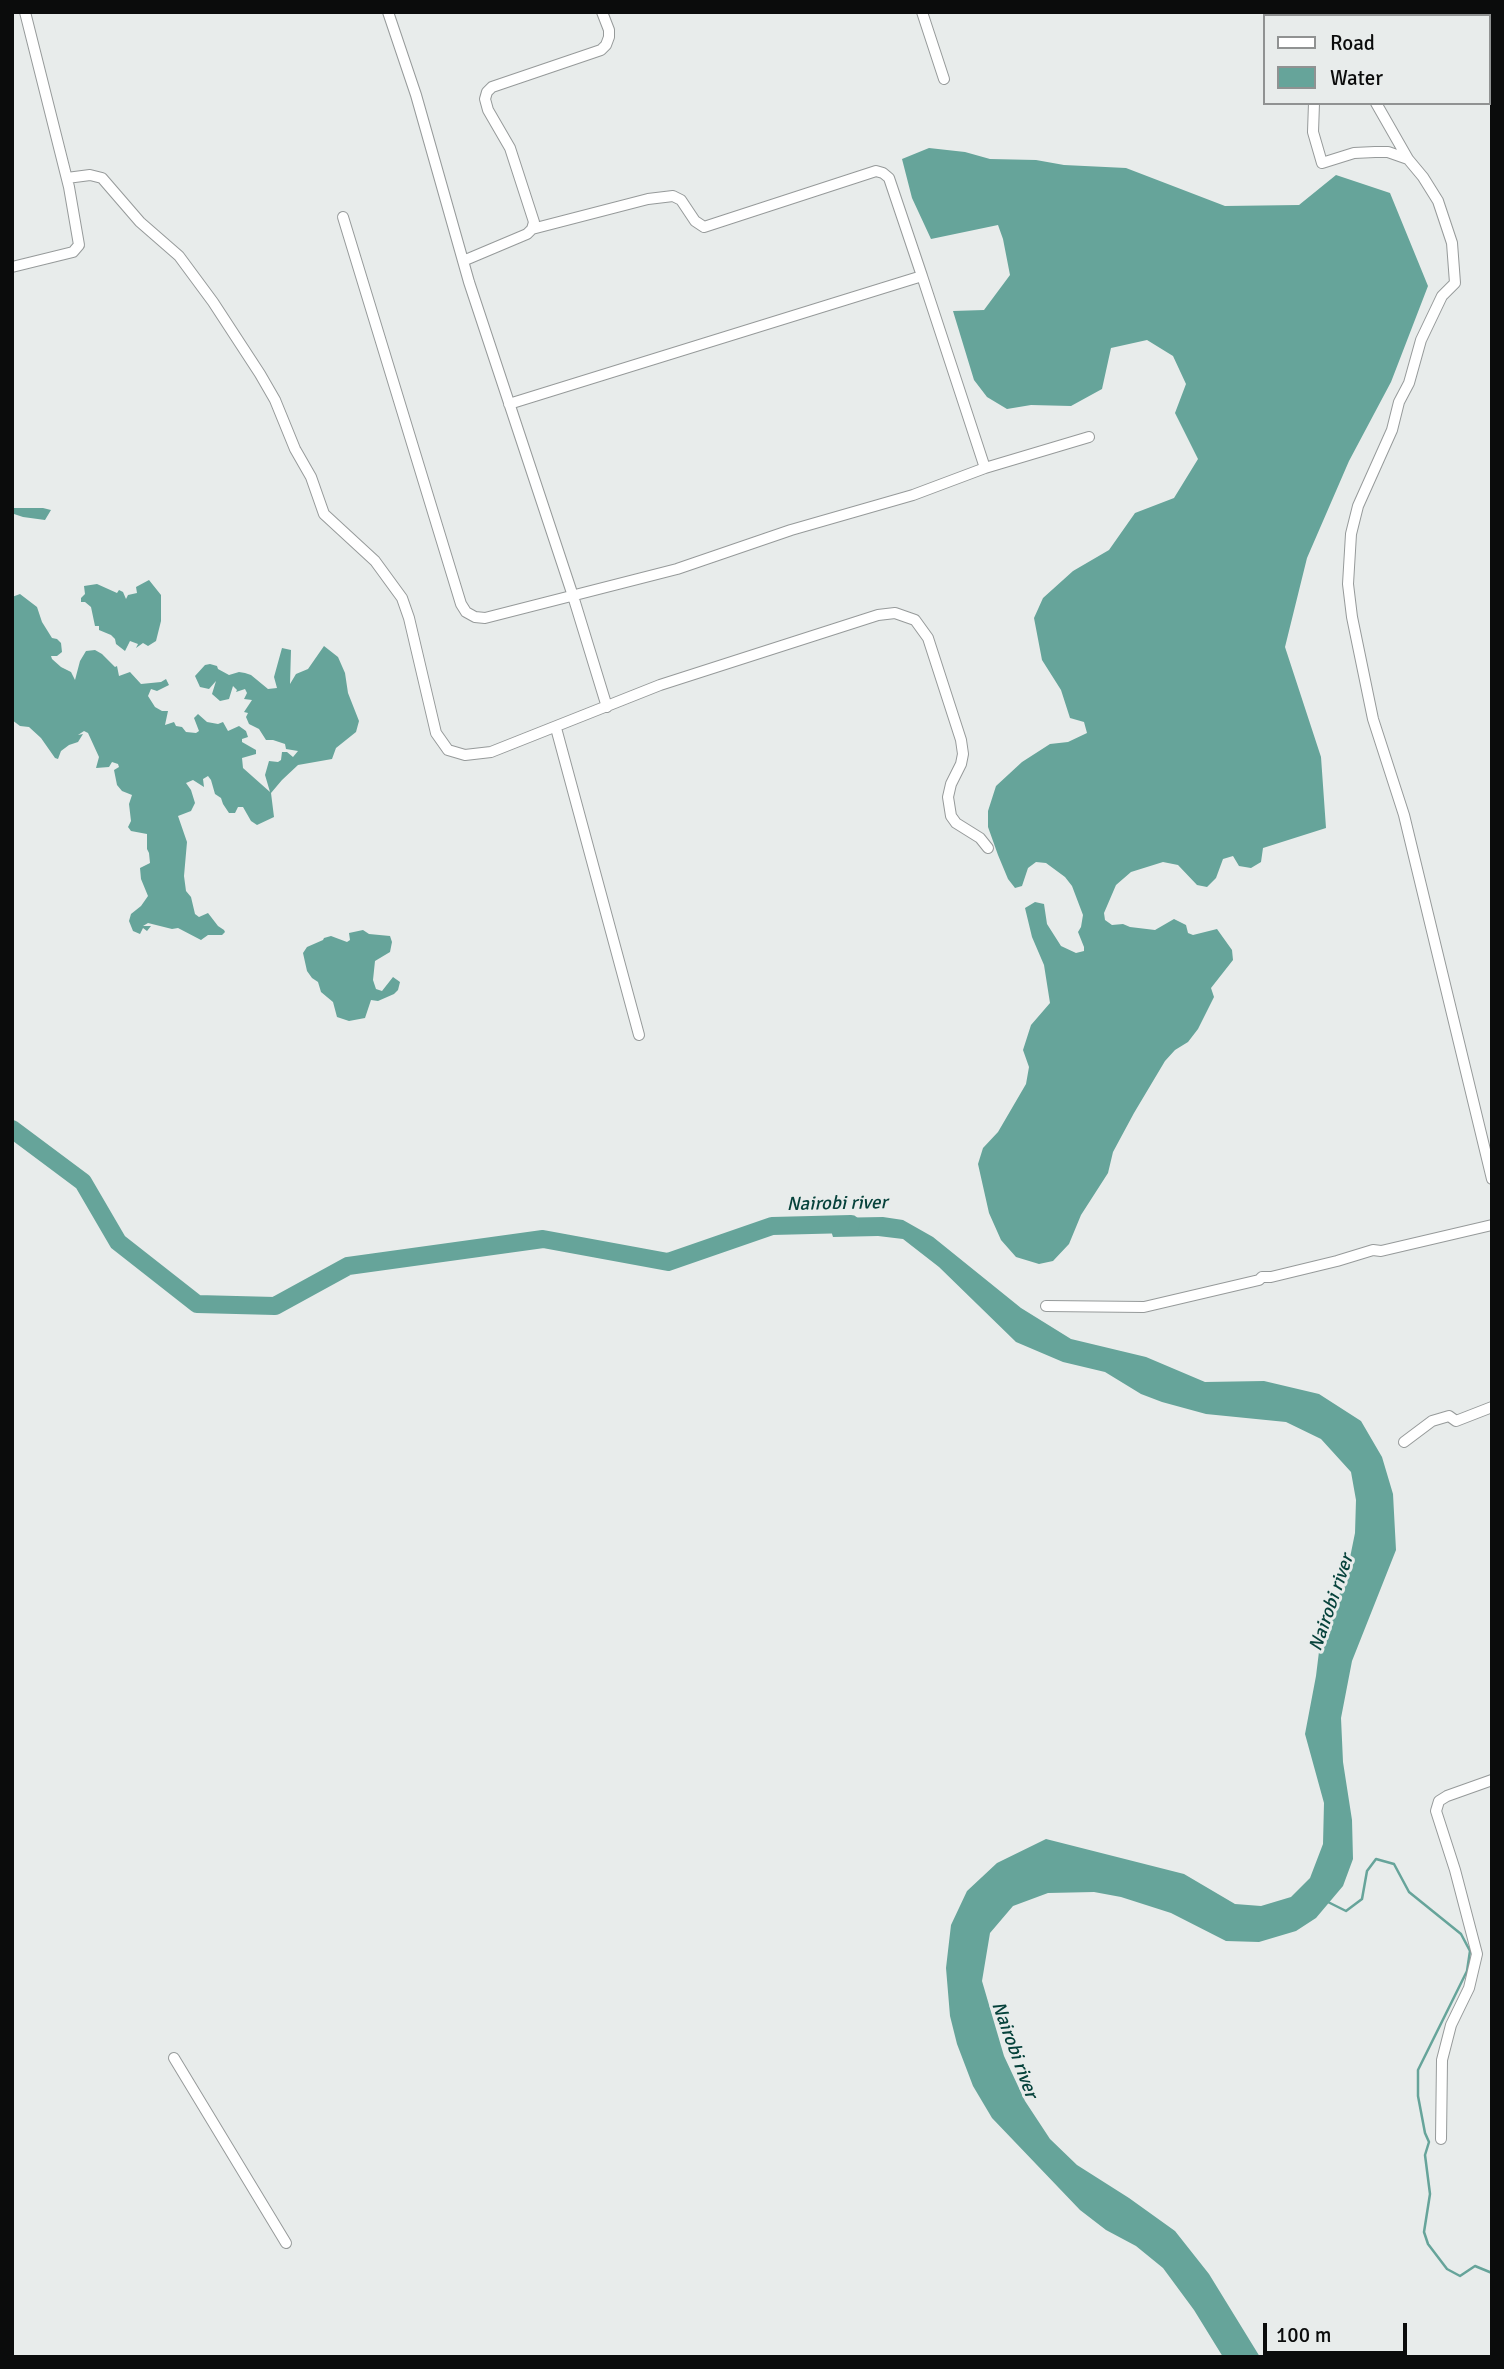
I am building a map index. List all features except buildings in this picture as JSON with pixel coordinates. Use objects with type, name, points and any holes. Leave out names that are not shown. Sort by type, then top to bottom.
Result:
[{"type":"street","points":[[12,267],[76,250],[79,245],[67,178],[25,12]]},
{"type":"street","points":[[388,12],[416,95],[463,261],[607,706]]},
{"type":"street","points":[[463,261],[527,234],[534,222],[510,148],[488,110],[485,99],[487,92],[492,87],[601,50],[606,45],[609,30],[602,12]]},
{"type":"street","points":[[922,12],[944,79]]},
{"type":"street","points":[[1314,105],[1313,132],[1322,163],[1354,153],[1388,152],[1408,159]]},
{"type":"street","points":[[1377,105],[1408,159],[1438,201],[1445,217],[1452,243],[1455,283],[1442,296],[1421,340],[1392,429],[1358,506],[1351,534],[1348,584],[1373,719],[1404,815],[1492,1179]]},
{"type":"street","points":[[532,229],[648,199],[673,197],[681,200],[695,221],[704,227],[876,171],[883,173],[889,178],[985,468]]},
{"type":"street","points":[[67,178],[90,174],[102,178],[140,222],[179,256],[214,302],[275,400],[295,449],[311,477],[324,513],[375,561],[402,598],[436,733],[448,750],[465,755],[491,752],[660,685],[866,618],[887,614],[904,615],[915,620],[928,638],[961,740],[961,764],[948,797],[951,816],[956,823],[980,838],[988,848]]},
{"type":"street","points":[[343,217],[461,604],[466,612],[475,617],[485,618],[677,569],[791,530],[913,495],[985,468],[1089,438]]},
{"type":"street","points":[[509,404],[922,276]]},
{"type":"street","points":[[556,728],[639,1035]]},
{"type":"street","points":[[1046,1306],[1144,1307],[1373,1250],[1381,1251],[1492,1225]]},
{"type":"street","points":[[1404,1442],[1432,1421],[1449,1416],[1456,1421],[1492,1408]]},
{"type":"street","points":[[1441,2139],[1442,2060],[1451,2025],[1469,1988],[1477,1954],[1436,1811],[1439,1801],[1447,1796],[1492,1780]]},
{"type":"street","points":[[174,2058],[286,2243]]},
{"type":"water","points":[[929,148],[965,152],[990,159],[1126,168],[1225,206],[1299,205],[1336,175],[1390,193],[1428,286],[1391,382],[1349,461],[1307,558],[1285,647],[1321,757],[1326,828],[1263,848],[1261,862],[1251,868],[1239,866],[1233,856],[1223,859],[1216,878],[1207,887],[1197,885],[1178,865],[1163,862],[1131,872],[1116,885],[1104,913],[1105,920],[1112,925],[1123,924],[1155,930],[1174,919],[1186,925],[1188,933],[1193,935],[1217,929],[1232,950],[1233,960],[1211,988],[1214,997],[1198,1029],[1188,1042],[1175,1050],[1165,1061],[1134,1113],[1113,1152],[1108,1173],[1081,1215],[1069,1244],[1053,1261],[1039,1264],[1016,1257],[1001,1240],[989,1213],[978,1164],[983,1148],[998,1132],[1026,1084],[1029,1067],[1023,1050],[1031,1025],[1050,1003],[1044,965],[1032,937],[1025,908],[1035,902],[1044,904],[1047,924],[1061,946],[1076,953],[1084,951],[1078,932],[1083,915],[1072,886],[1065,877],[1046,863],[1036,862],[1028,868],[1022,886],[1015,888],[1008,879],[988,827],[988,811],[996,786],[1022,762],[1050,744],[1068,742],[1087,733],[1084,722],[1070,718],[1061,690],[1042,660],[1034,618],[1043,598],[1073,571],[1109,550],[1135,513],[1174,498],[1198,459],[1175,413],[1186,384],[1173,356],[1147,340],[1111,348],[1102,389],[1071,406],[1031,405],[1007,409],[987,397],[974,380],[953,311],[984,310],[1010,275],[1003,239],[998,225],[931,239],[912,198],[902,159]]},
{"type":"water","points":[[14,508],[51,510],[45,520],[14,514]]},
{"type":"water","points":[[149,580],[161,595],[161,621],[156,641],[148,646],[143,643],[136,648],[138,644],[130,641],[125,651],[116,644],[111,635],[95,626],[91,607],[81,602],[85,594],[84,586],[97,584],[117,593],[119,590],[126,599],[128,595],[137,593],[136,587]]},
{"type":"water","points":[[20,594],[37,607],[52,638],[61,643],[62,652],[51,656],[52,659],[71,672],[75,680],[86,651],[95,650],[117,666],[119,676],[130,672],[141,684],[166,679],[169,685],[157,691],[151,689],[148,696],[155,707],[168,711],[165,725],[174,722],[186,732],[196,733],[199,731],[194,718],[198,714],[207,722],[223,722],[228,731],[239,726],[246,731],[248,737],[242,739],[242,742],[256,750],[256,754],[242,758],[243,768],[270,792],[265,775],[269,761],[281,760],[282,752],[293,757],[298,751],[286,749],[285,744],[266,740],[259,729],[249,724],[246,717],[248,713],[244,712],[252,700],[244,699],[247,693],[245,689],[236,692],[233,686],[229,699],[220,701],[212,694],[216,681],[209,689],[200,687],[195,676],[205,665],[210,664],[229,675],[239,672],[251,675],[268,689],[277,688],[274,677],[282,648],[291,650],[290,684],[296,674],[308,669],[324,646],[338,657],[359,721],[356,732],[336,748],[332,759],[298,765],[282,780],[271,793],[274,817],[257,825],[251,821],[243,807],[238,807],[235,813],[229,813],[221,798],[215,794],[208,776],[203,779],[204,787],[193,780],[186,783],[195,803],[191,811],[178,816],[187,842],[184,876],[186,891],[191,897],[195,914],[199,917],[208,913],[224,930],[222,935],[208,935],[201,940],[178,928],[148,923],[143,926],[151,926],[147,931],[143,928],[140,934],[133,931],[129,921],[131,914],[148,896],[140,868],[150,863],[147,834],[131,831],[128,827],[131,821],[129,804],[132,795],[122,791],[117,785],[114,770],[119,767],[118,764],[112,762],[109,767],[96,768],[99,757],[88,733],[84,731],[78,735],[83,734],[78,742],[69,745],[61,751],[58,759],[55,758],[41,738],[29,727],[20,726],[12,720],[12,597]]},
{"type":"water","points":[[363,930],[369,934],[390,936],[392,942],[390,952],[375,961],[373,980],[376,989],[382,991],[393,977],[400,982],[394,994],[378,1001],[371,1000],[365,1018],[349,1021],[337,1017],[333,1002],[321,992],[318,982],[307,971],[303,953],[307,947],[324,938],[331,936],[347,942],[350,940],[349,933]]},
{"type":"water","points":[[883,1217],[903,1220],[933,1237],[1021,1308],[1071,1339],[1146,1357],[1205,1382],[1264,1381],[1319,1394],[1361,1421],[1382,1457],[1393,1494],[1396,1550],[1352,1661],[1341,1718],[1343,1762],[1352,1820],[1353,1859],[1343,1886],[1316,1918],[1296,1931],[1259,1942],[1226,1941],[1171,1913],[1121,1897],[1094,1892],[1048,1893],[1013,1906],[990,1933],[982,1981],[1004,2056],[1025,2101],[1050,2139],[1077,2165],[1175,2231],[1209,2274],[1260,2357],[1223,2357],[1194,2310],[1163,2268],[1136,2246],[1106,2230],[1080,2210],[992,2118],[973,2086],[957,2044],[950,2016],[946,1968],[951,1925],[967,1891],[997,1863],[1046,1839],[1184,1874],[1235,1904],[1261,1906],[1291,1897],[1310,1878],[1323,1844],[1324,1803],[1305,1734],[1323,1619],[1344,1587],[1355,1533],[1356,1500],[1351,1472],[1321,1439],[1286,1422],[1206,1414],[1162,1402],[1141,1394],[1105,1372],[1063,1362],[1016,1342],[939,1267],[903,1239],[878,1236],[833,1237],[827,1218]]},
{"type":"waterway","name":"Nairobi river","points":[[12,1129],[83,1182],[118,1242],[197,1304],[275,1306],[348,1266],[543,1239],[668,1262],[772,1226],[851,1224]]},
{"type":"waterway","points":[[1328,1902],[1346,1911],[1362,1899],[1367,1871],[1376,1859],[1394,1864],[1409,1892],[1461,1934],[1470,1951],[1467,1971],[1418,2070],[1418,2096],[1429,2142],[1425,2155],[1430,2194],[1424,2232],[1428,2244],[1447,2269],[1460,2276],[1475,2266],[1492,2273]]}]
